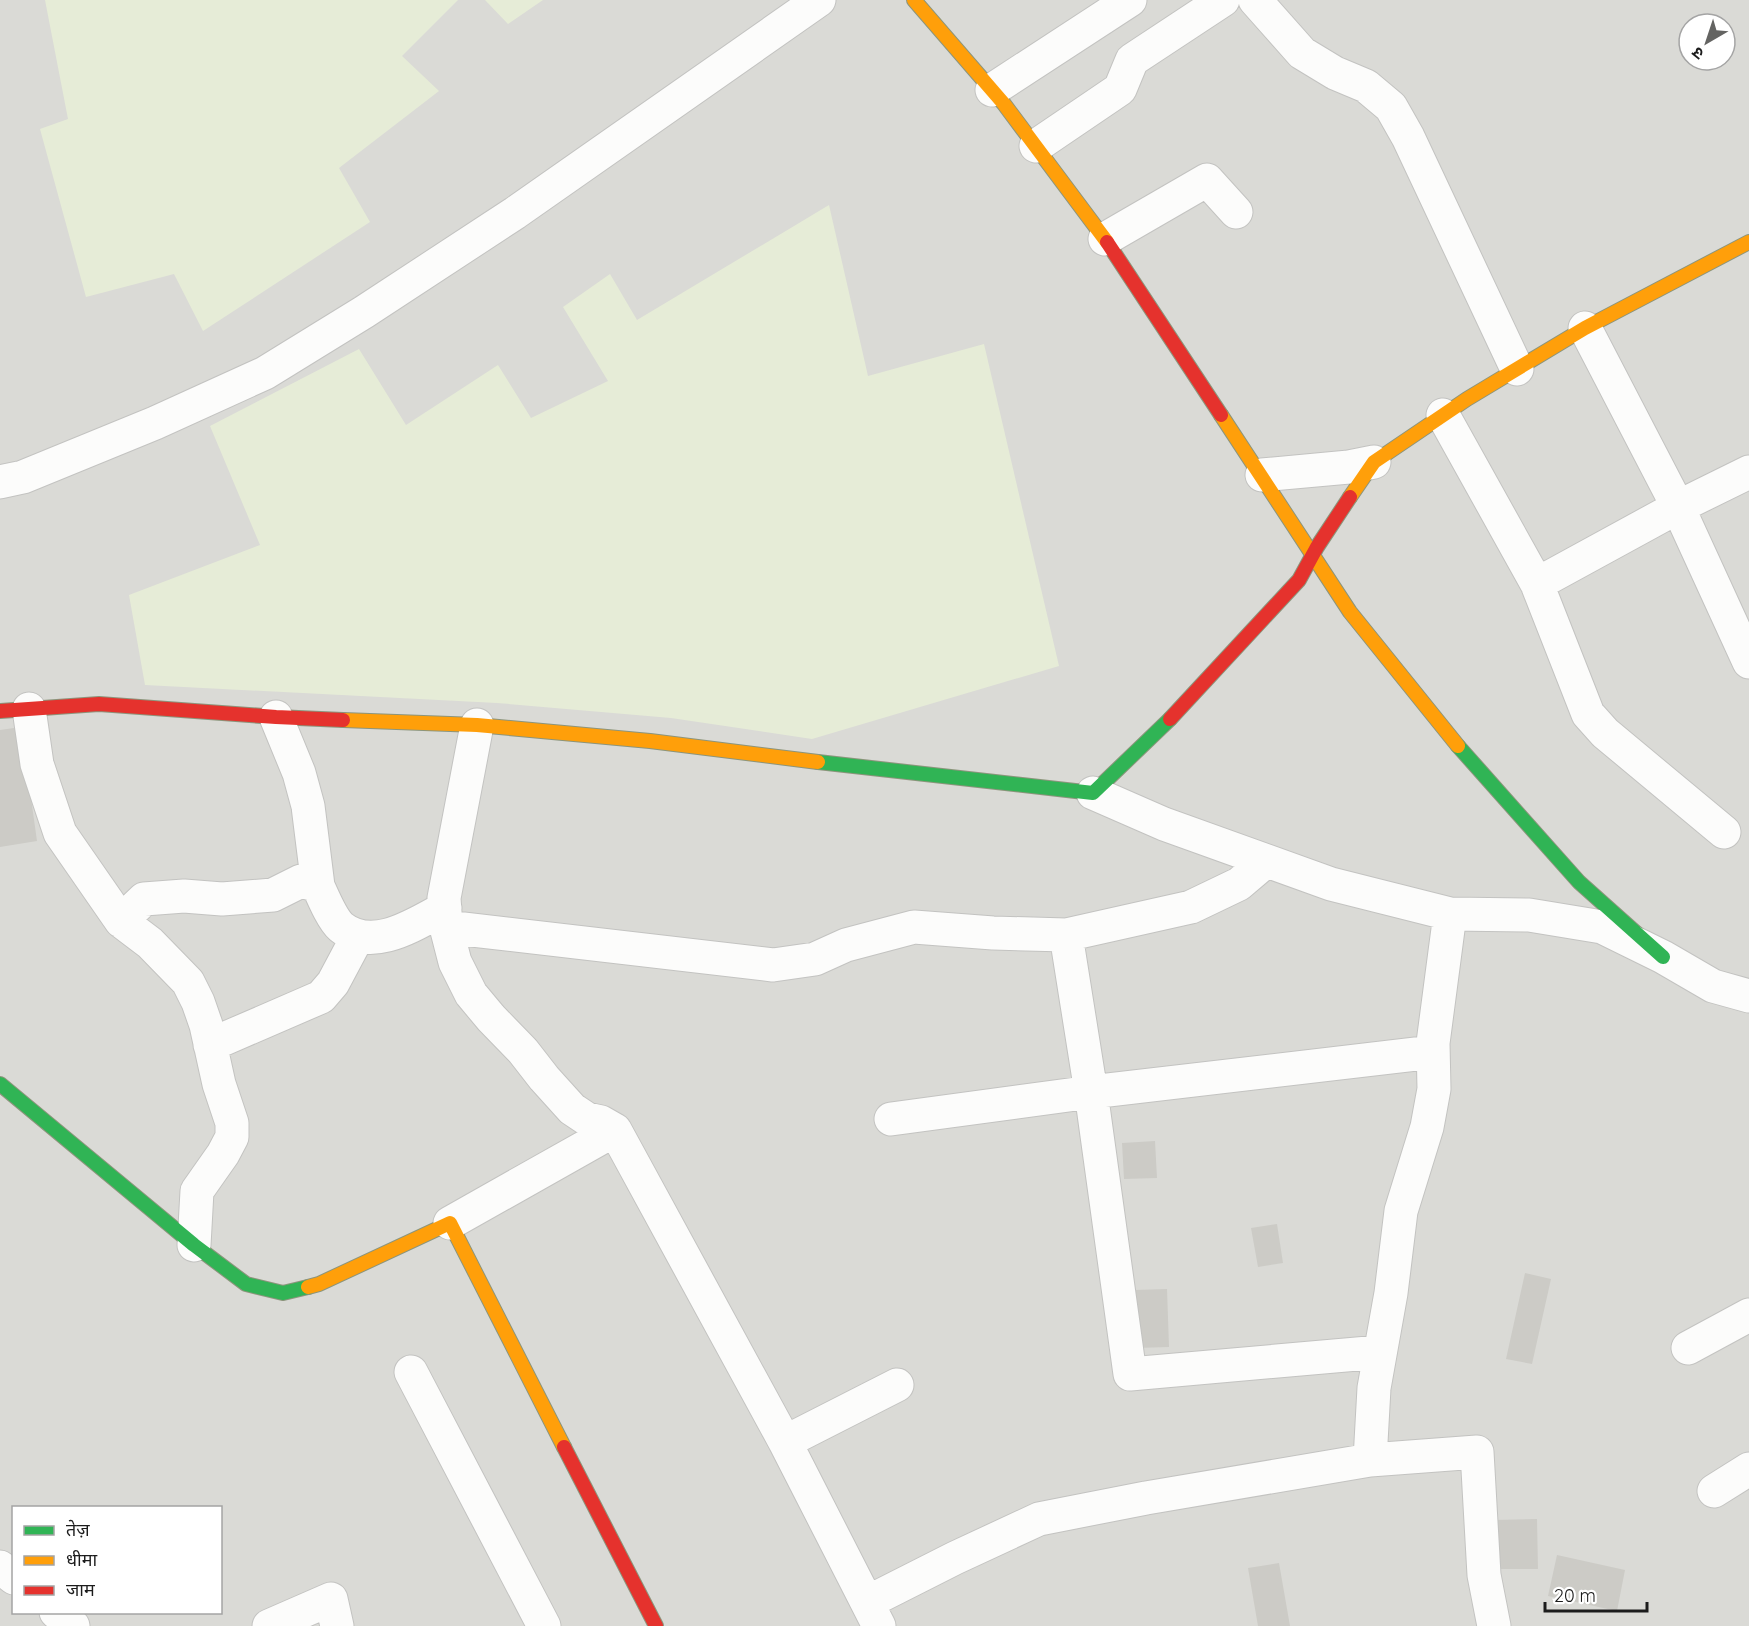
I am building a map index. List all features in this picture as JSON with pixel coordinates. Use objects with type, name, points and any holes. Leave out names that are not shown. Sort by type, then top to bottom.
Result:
[{"type":"street","points":[[0,482],[23,477],[155,423],[265,373],[364,312],[515,213],[819,0]]},
{"type":"street","points":[[914,0],[992,90],[1105,239],[1350,612],[1420,701],[1497,792],[1580,882],[1663,957]]},
{"type":"street","points":[[992,90],[1130,0]]},
{"type":"street","points":[[1036,146],[1120,89],[1132,60],[1223,0]]},
{"type":"street","points":[[1254,0],[1302,53],[1335,73],[1366,86],[1391,107],[1408,137],[1517,369]]},
{"type":"street","points":[[1105,239],[1208,180],[1236,212]]},
{"type":"street","points":[[1093,793],[1160,730],[1299,580],[1374,462],[1443,415],[1586,328],[1749,242]]},
{"type":"street","points":[[1586,328],[1678,507],[1749,662]]},
{"type":"street","points":[[1443,415],[1538,584],[1588,714],[1605,733],[1725,832]]},
{"type":"street","points":[[1262,475],[1374,462]]},
{"type":"street","points":[[1538,584],[1678,507],[1749,472]]},
{"type":"street","points":[[194,1245],[197,1191],[232,1137],[232,1123],[201,1009],[188,982],[150,943],[121,921],[60,833],[37,764],[14,710],[99,704],[276,717],[477,725],[651,741],[1093,793],[1164,824],[1331,884],[1450,914],[1529,915],[1602,927],[1663,957],[1713,986],[1749,996]]},
{"type":"street","points":[[276,717],[299,773],[308,806],[318,886],[339,926],[358,936],[396,934],[445,918],[773,965],[815,959],[846,945],[914,927],[993,933],[1066,935],[1191,907],[1239,884],[1266,861]]},
{"type":"street","points":[[477,725],[444,898],[445,918],[455,962],[471,994],[490,1018],[524,1051],[544,1078],[572,1109],[587,1119],[601,1122],[615,1130],[785,1442],[874,1614],[955,1558],[1039,1519],[1146,1498],[1370,1460],[1477,1452],[1484,1575],[1492,1626]]},
{"type":"street","points":[[121,921],[144,899],[184,896],[222,899],[273,895],[301,881],[318,886]]},
{"type":"street","points":[[1370,1460],[1374,1388],[1391,1293],[1401,1211],[1427,1127],[1434,1089],[1432,1043],[1450,914]]},
{"type":"street","points":[[1066,935],[1130,1374],[1380,1352]]},
{"type":"street","points":[[210,1045],[321,997],[333,983],[358,936]]},
{"type":"street","points":[[891,1119],[1090,1092],[1433,1052]]},
{"type":"street","points":[[0,1084],[194,1245],[246,1284],[283,1293],[319,1284],[450,1223],[615,1130]]},
{"type":"street","points":[[450,1223],[657,1626]]},
{"type":"street","points":[[1688,1348],[1749,1315]]},
{"type":"street","points":[[411,1371],[544,1626]]},
{"type":"street","points":[[785,1442],[897,1385]]},
{"type":"street","points":[[1714,1491],[1749,1469]]},
{"type":"street","points":[[0,1567],[12,1576]]},
{"type":"street","points":[[269,1626],[331,1599],[338,1626]]},
{"type":"street","points":[[58,1614],[73,1626]]},
{"type":"shaded area","points":[[0,0],[1749,0],[1749,1626],[0,1626]]},
{"type":"green space","points":[[45,0],[458,0],[402,56],[439,91],[339,168],[370,222],[203,331],[174,274],[86,297],[40,129],[68,119]]},
{"type":"green space","points":[[485,0],[543,0],[508,24]]},
{"type":"green space","points":[[829,205],[868,376],[984,344],[1059,666],[812,739],[671,718],[497,703],[145,685],[129,595],[260,545],[210,426],[359,349],[406,425],[498,365],[531,418],[608,381],[563,307],[610,274],[637,320]]},
{"type":"building","points":[[21,727],[37,841],[0,847],[0,730]]},
{"type":"building","points":[[1155,1141],[1157,1178],[1124,1179],[1122,1143]]},
{"type":"building","points":[[1277,1224],[1283,1263],[1258,1267],[1251,1228]]},
{"type":"building","points":[[1525,1273],[1551,1279],[1532,1364],[1506,1359]]},
{"type":"building","points":[[1167,1289],[1169,1347],[1136,1348],[1134,1290]]},
{"type":"building","points":[[1537,1519],[1538,1569],[1495,1569],[1494,1520]]},
{"type":"building","points":[[1557,1555],[1625,1570],[1617,1611],[1548,1596]]},
{"type":"building","points":[[1279,1563],[1290,1626],[1258,1626],[1248,1568]]},
{"type":"traffic: fast","points":[[818,762],[1093,793],[1170,719]]},
{"type":"traffic: fast","points":[[1458,746],[1579,882],[1663,957]]},
{"type":"traffic: fast","points":[[0,1084],[194,1245],[246,1284],[283,1293],[308,1287]]},
{"type":"traffic: slow","points":[[914,0],[1004,104],[1107,242]]},
{"type":"traffic: slow","points":[[1350,497],[1374,462],[1467,399],[1585,328],[1749,242]]},
{"type":"traffic: slow","points":[[1221,415],[1350,612],[1458,746]]},
{"type":"traffic: slow","points":[[343,720],[477,725],[650,741],[818,762]]},
{"type":"traffic: slow","points":[[308,1287],[450,1223],[564,1447]]},
{"type":"traffic: jam","points":[[1107,242],[1221,415]]},
{"type":"traffic: jam","points":[[1170,719],[1299,580],[1317,547],[1350,497]]},
{"type":"traffic: jam","points":[[0,711],[99,704],[343,720]]},
{"type":"traffic: jam","points":[[564,1447],[656,1626]]}]
